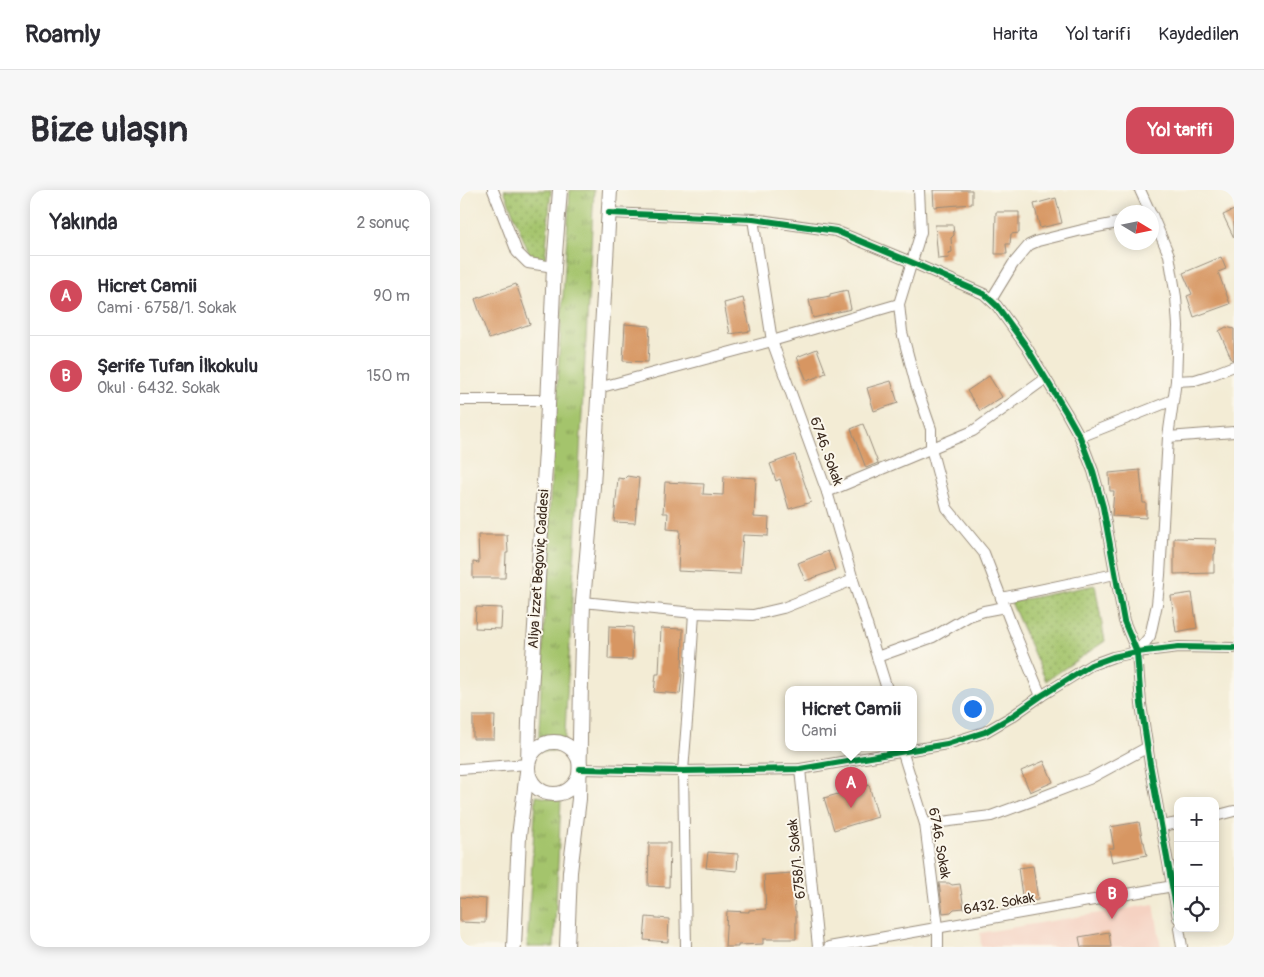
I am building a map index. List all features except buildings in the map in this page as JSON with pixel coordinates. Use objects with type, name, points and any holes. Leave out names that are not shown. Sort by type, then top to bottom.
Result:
[{"type":"main road","name":"Aliya İzzet Begoviç Caddesi","points":[[514,947],[519,836],[528,764],[554,267],[560,190]]},
{"type":"main road","points":[[567,947],[570,872],[579,799],[583,602],[610,190]]},
{"type":"main road","points":[[552,742],[561,743],[569,747],[579,761],[580,769],[578,778],[568,791],[560,794],[551,794],[536,788],[528,772],[528,764],[536,749],[552,742]]},
{"type":"street","points":[[493,190],[517,252],[528,264],[554,267]]},
{"type":"street","points":[[919,190],[921,232],[900,304],[902,332],[916,385],[931,429],[931,448],[948,508],[984,553],[1042,696]]},
{"type":"street","points":[[1140,190],[1147,205]]},
{"type":"street","points":[[609,213],[753,219],[836,231],[984,294],[997,306],[1026,346],[1080,437],[1104,507],[1124,621],[1137,652],[1141,704],[1174,897]]},
{"type":"street","name":"6746. Sokak","points":[[753,219],[772,341],[827,492],[886,686]]},
{"type":"street","points":[[991,300],[1013,264],[1029,245],[1038,241],[1114,224]]},
{"type":"street","points":[[1137,652],[1150,636],[1157,604],[1168,437],[1176,381],[1178,326],[1173,276],[1169,255],[1159,232]]},
{"type":"street","points":[[598,388],[900,304]]},
{"type":"street","points":[[1176,381],[1195,380],[1234,366]]},
{"type":"street","points":[[827,492],[973,431],[1045,378]]},
{"type":"street","points":[[460,400],[548,400]]},
{"type":"street","points":[[1080,437],[1173,400]]},
{"type":"street","points":[[1168,437],[1234,432]]},
{"type":"street","points":[[877,657],[933,637],[969,616],[1003,602],[1115,574]]},
{"type":"street","points":[[583,602],[694,614],[753,615],[783,608],[853,580]]},
{"type":"street","points":[[686,947],[683,771],[694,614]]},
{"type":"street","points":[[917,747],[947,744],[985,732],[1091,665],[1113,657],[1179,647],[1234,648]]},
{"type":"street","points":[[925,824],[991,816],[1089,779],[1148,748]]},
{"type":"street","points":[[580,769],[683,771],[800,769],[892,751]]},
{"type":"street","name":"6746. Sokak","points":[[903,751],[925,824],[938,927],[938,947]]},
{"type":"street","points":[[460,769],[528,764]]},
{"type":"street","name":"6758/1. Sokak","points":[[800,769],[818,947]]},
{"type":"street","points":[[1219,815],[1234,811]]},
{"type":"street","points":[[1162,826],[1174,824]]},
{"type":"street","name":"6432. Sokak","points":[[829,947],[1172,886]]},
{"type":"street","points":[[1180,932],[1182,947]]},
{"type":"shaded area","points":[[1154,904],[1161,947],[981,947],[980,933]]},
{"type":"green space","points":[[504,190],[551,190],[545,260],[530,256]]},
{"type":"green space","points":[[570,190],[594,190],[564,751],[538,751],[552,461]]},
{"type":"green space","points":[[1095,585],[1105,641],[1046,681],[1011,602]]},
{"type":"green space","points":[[536,796],[561,800],[554,947],[527,947]]},
{"type":"cycle path","points":[[609,213],[753,219],[836,231],[984,294],[997,306],[1026,346],[1066,412],[1080,437],[1093,471],[1103,507],[1124,621],[1137,652],[1141,704],[1150,764],[1174,896]]},
{"type":"cycle path","points":[[917,749],[947,744],[985,732],[1091,665],[1113,657],[1179,647],[1234,648]]},
{"type":"cycle path","points":[[580,769],[683,771],[800,769],[906,751]]},
{"type":"place","name":"Hicret Camii","points":[[851,808]]},
{"type":"place","name":"Şerife Tufan İlkokulu","points":[[1112,919]]}]
